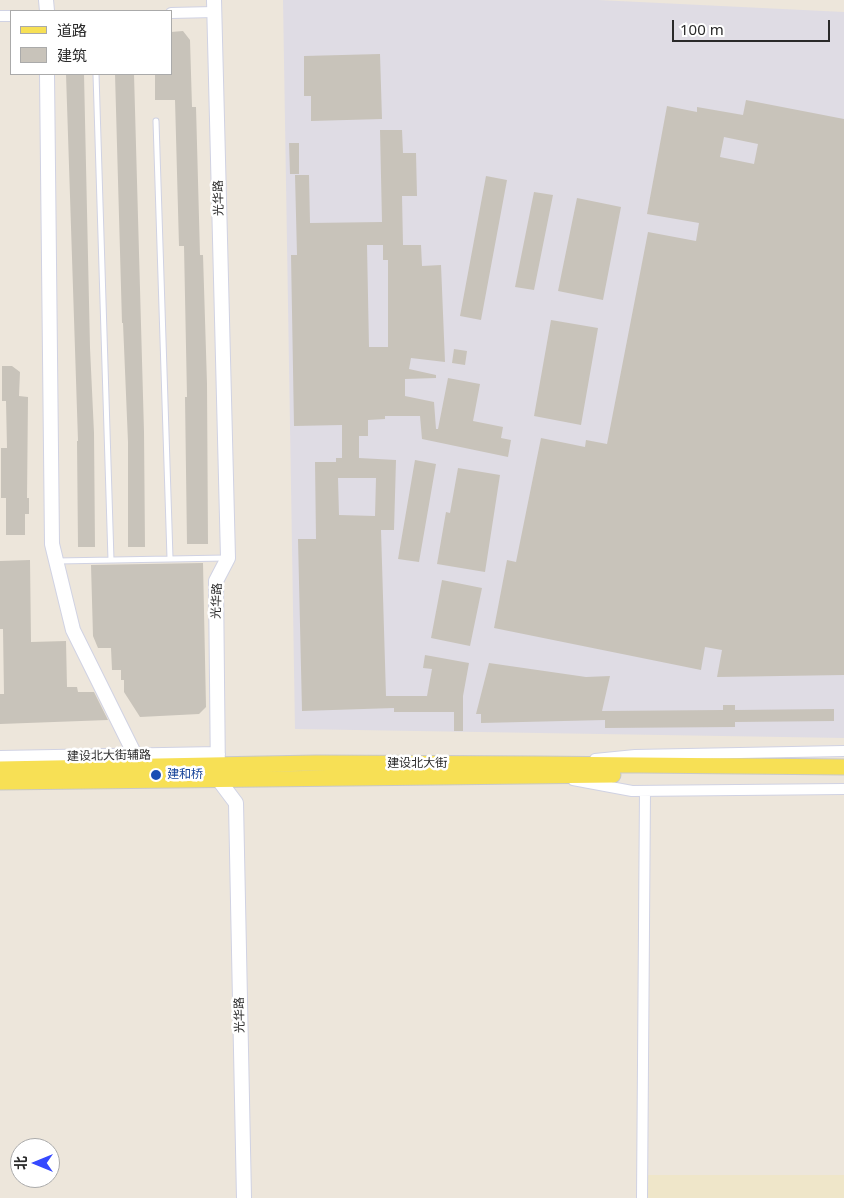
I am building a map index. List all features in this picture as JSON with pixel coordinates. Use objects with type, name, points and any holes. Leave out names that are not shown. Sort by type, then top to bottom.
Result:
[{"type":"main road","name":"建设北大街","points":[[0,769],[138,761],[218,766],[316,764],[541,769],[839,770]]},
{"type":"main road","points":[[0,782],[218,766]]},
{"type":"street","points":[[172,13],[214,6]]},
{"type":"street","name":"光华路","points":[[214,6],[228,558],[216,581],[218,766],[236,803],[244,1198]]},
{"type":"street","points":[[47,75],[52,544],[73,630],[138,761]]},
{"type":"street","points":[[541,769],[635,754],[844,751]]},
{"type":"street","name":"建设北大街辅路","points":[[0,758],[138,761]]},
{"type":"street","points":[[541,769],[632,791],[844,789]]},
{"type":"street","points":[[642,1198],[644,791]]},
{"type":"lane","points":[[96,75],[111,560]]},
{"type":"lane","points":[[156,121],[170,558]]},
{"type":"lane","points":[[57,561],[228,558]]},
{"type":"shaded area","points":[[283,0],[598,0],[844,12],[844,738],[295,729]]},
{"type":"shaded area","points":[[646,1175],[844,1175],[844,1198],[647,1198]]},
{"type":"building","points":[[183,31],[190,40],[192,107],[196,107],[200,255],[203,255],[207,384],[208,544],[187,544],[184,246],[179,246],[175,100],[155,100],[155,75],[172,75],[172,32]]},
{"type":"building","points":[[380,54],[382,119],[311,121],[311,96],[304,96],[304,56]]},
{"type":"building","points":[[66,75],[84,75],[90,348],[94,433],[95,547],[78,547],[78,441]]},
{"type":"building","points":[[115,75],[134,75],[144,432],[145,547],[128,547],[128,442],[122,323]]},
{"type":"building","points":[[746,100],[844,119],[844,675],[717,677],[722,650],[705,647],[701,670],[494,628],[507,560],[516,562],[541,438],[585,447],[586,440],[607,444],[648,232],[696,241],[699,223],[647,214],[667,106],[697,112],[697,107],[743,115]],"holes":[[[724,137],[758,144],[754,164],[720,157]]]},
{"type":"building","points":[[380,130],[402,130],[403,153],[416,153],[417,196],[402,196],[403,245],[421,245],[422,266],[441,265],[445,362],[411,358],[409,369],[436,375],[436,378],[405,379],[405,396],[434,402],[436,429],[438,429],[448,378],[480,384],[473,421],[503,427],[501,438],[511,440],[508,457],[422,439],[420,416],[385,416],[385,419],[368,420],[368,436],[359,436],[359,458],[396,460],[394,530],[381,530],[386,696],[427,696],[432,669],[423,668],[425,655],[469,663],[463,696],[463,731],[454,731],[454,712],[394,712],[394,708],[302,711],[298,539],[316,539],[315,462],[336,462],[336,458],[342,458],[342,425],[294,426],[291,255],[297,255],[295,175],[309,175],[310,223],[382,222]],"holes":[[[367,245],[383,245],[383,260],[388,260],[388,347],[369,347]],[[338,478],[376,478],[375,516],[339,515]]]},
{"type":"building","points":[[289,143],[299,143],[299,174],[290,174]]},
{"type":"building","points":[[486,176],[507,180],[481,320],[460,316]]},
{"type":"building","points":[[534,192],[553,195],[534,290],[515,287]]},
{"type":"building","points":[[577,198],[621,207],[603,300],[558,291]]},
{"type":"building","points":[[551,320],[598,328],[581,425],[534,416]]},
{"type":"building","points":[[454,349],[467,351],[465,365],[452,363]]},
{"type":"building","points":[[2,366],[12,366],[20,372],[19,396],[28,397],[27,498],[29,498],[29,514],[25,514],[25,535],[6,535],[6,498],[1,498],[1,448],[7,448],[6,401],[2,401]]},
{"type":"building","points":[[415,460],[436,464],[419,562],[398,559]]},
{"type":"building","points":[[458,468],[500,475],[485,572],[437,564],[446,512],[450,513]]},
{"type":"building","points":[[30,560],[31,642],[66,641],[67,687],[77,687],[78,692],[94,692],[108,720],[0,724],[0,694],[4,694],[3,629],[0,629],[0,561]]},
{"type":"building","points":[[203,563],[206,707],[199,714],[140,717],[124,692],[124,680],[121,680],[121,670],[112,670],[111,648],[98,648],[93,636],[91,565]]},
{"type":"building","points":[[442,580],[482,588],[470,646],[431,638]]},
{"type":"building","points":[[489,663],[586,677],[610,676],[602,711],[723,710],[723,705],[735,705],[735,710],[834,709],[834,721],[735,722],[735,727],[605,728],[605,720],[481,723],[481,714],[476,714]]},
{"type":"place","name":"建和桥","points":[[156,775]]}]
